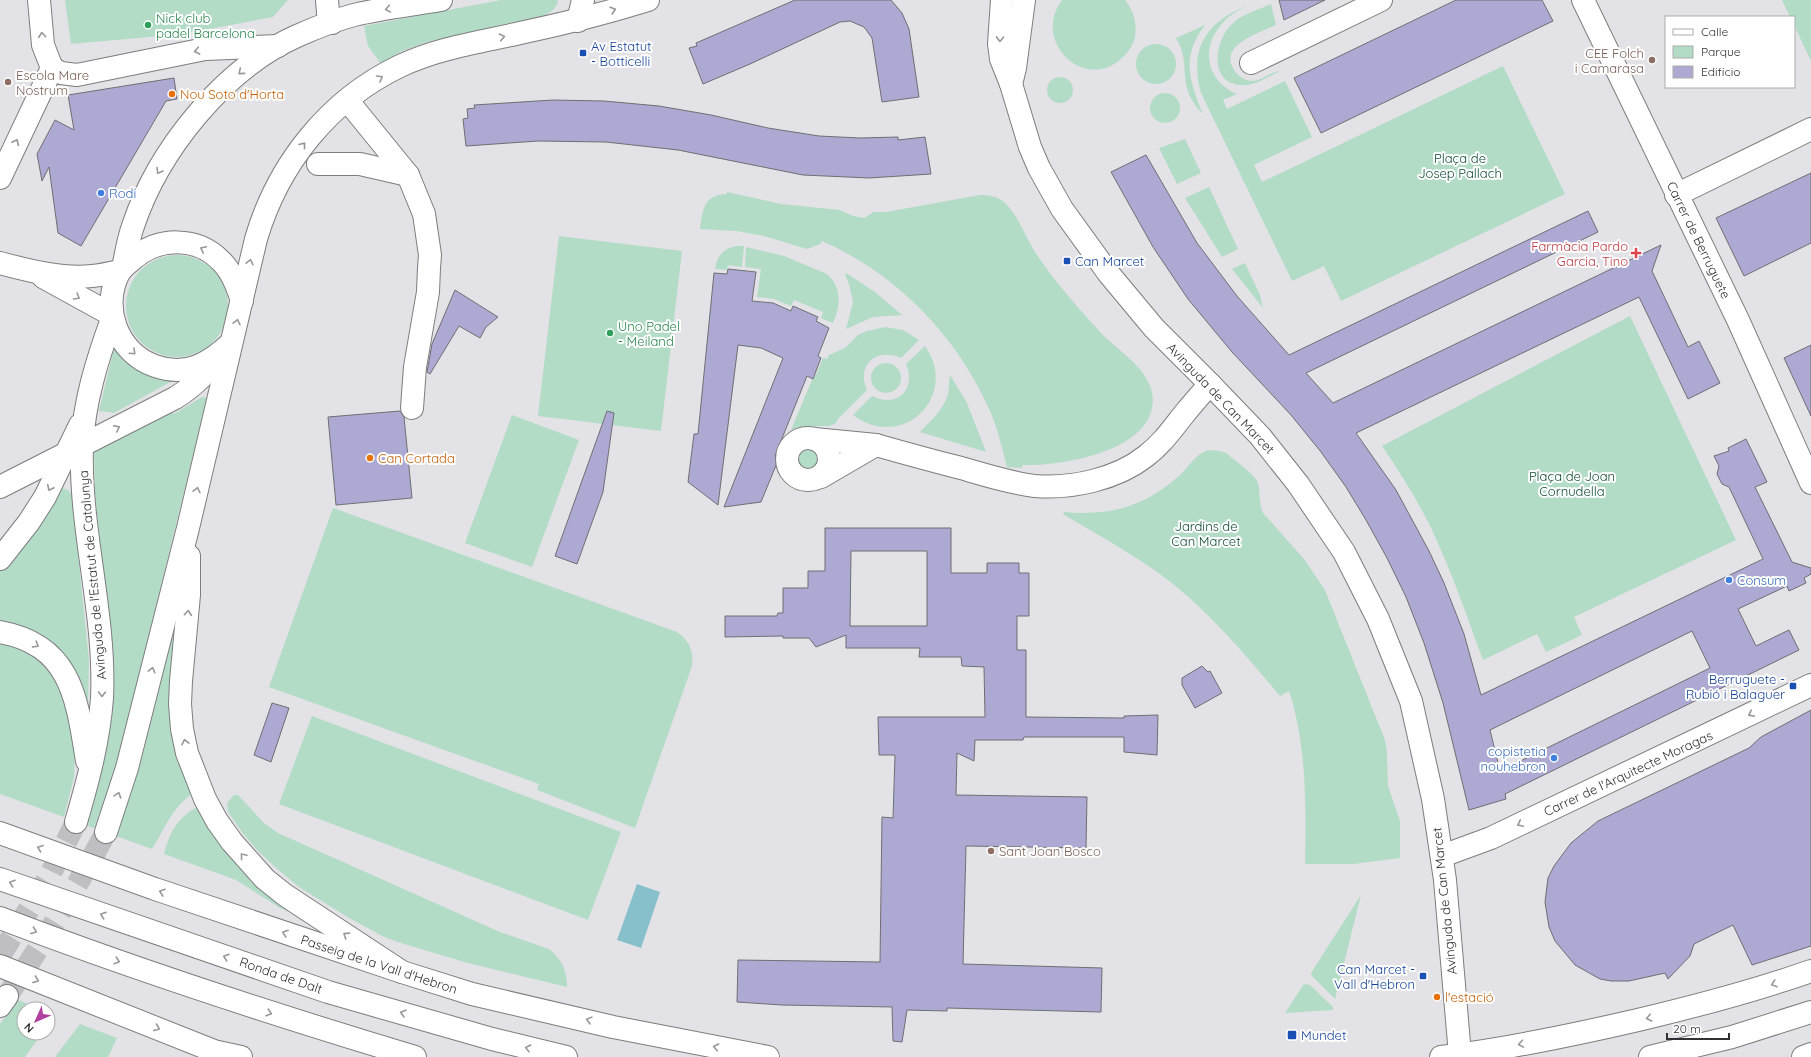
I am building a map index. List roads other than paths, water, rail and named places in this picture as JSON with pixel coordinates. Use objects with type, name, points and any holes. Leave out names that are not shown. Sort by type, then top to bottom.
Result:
[{"type":"main road","points":[[39,0],[43,45],[52,68],[61,73],[77,75],[205,49],[278,46]]},
{"type":"main road","points":[[327,0],[328,13],[332,23]]},
{"type":"main road","name":"Avinguda de l'Estatut de Catalunya","points":[[0,559],[29,522],[74,449],[101,350],[112,317],[113,294],[122,270],[132,228],[154,178],[179,138],[200,112],[238,74],[255,60],[278,46],[298,36],[354,15],[441,0]]},
{"type":"main road","points":[[106,832],[126,768],[188,528],[250,261],[262,218],[286,169],[316,129],[347,100],[400,66],[423,57],[581,10],[648,0]]},
{"type":"main road","name":"Avinguda de Can Marcet","points":[[1002,0],[999,44],[1001,59],[1012,84],[1030,147],[1039,168],[1062,209],[1105,269],[1154,328],[1260,436],[1298,484],[1344,552],[1378,619],[1411,701],[1433,799],[1442,856],[1450,1056]]},
{"type":"main road","name":"Avinguda de Can Marcet","points":[[1012,84],[1016,68],[1024,0]]},
{"type":"main road","points":[[1251,64],[1381,0]]},
{"type":"main road","name":"Carrer de Berruguete","points":[[1583,0],[1676,195],[1738,320],[1803,442],[1810,479]]},
{"type":"main road","points":[[0,178],[52,68]]},
{"type":"main road","points":[[347,100],[408,175],[424,214],[430,255],[428,292],[415,367],[412,408]]},
{"type":"main road","points":[[1676,195],[1811,129]]},
{"type":"main road","points":[[318,164],[360,164],[408,175]]},
{"type":"main road","points":[[0,263],[31,271],[77,276],[93,276],[122,270],[146,250],[156,245],[179,242],[192,244],[206,250],[221,260],[234,279],[242,300]]},
{"type":"main road","points":[[31,271],[112,317]]},
{"type":"main road","name":"Avinguda de l'Estatut de Catalunya","points":[[112,317],[120,338],[134,354],[154,366],[166,369],[177,371],[201,365],[215,358],[231,343]]},
{"type":"main road","points":[[0,487],[188,390],[210,369],[231,343]]},
{"type":"main road","points":[[876,445],[814,480],[800,479],[794,475],[787,462],[788,455],[795,443],[801,440],[814,439],[876,445],[1017,483],[1036,486],[1073,484],[1110,475],[1129,467],[1146,457],[1174,430],[1184,413],[1210,384]]},
{"type":"main road","points":[[814,439],[825,446],[828,452],[829,465],[821,477]]},
{"type":"main road","name":"Avinguda de l'Estatut de Catalunya","points":[[74,449],[84,502],[101,649],[102,698],[96,744],[90,774],[76,822]]},
{"type":"main road","points":[[188,528],[189,595],[180,704],[182,729],[187,753],[206,799],[217,821],[232,842],[265,879],[285,895],[402,972]]},
{"type":"main road","points":[[0,632],[18,635],[38,645],[54,659],[68,680],[80,721],[90,774]]},
{"type":"main road","name":"Carrer de l'Arquitecte Moragas","points":[[1442,856],[1491,838],[1811,685]]},
{"type":"main road","name":"Passeig de la Vall d'Hebron","points":[[0,833],[162,892],[472,994],[613,1027],[768,1057]]},
{"type":"main road","name":"Ronda de Dalt","points":[[0,879],[328,992],[492,1039],[566,1057]]},
{"type":"main road","points":[[0,918],[265,1012],[415,1057]]},
{"type":"main road","points":[[0,966],[212,1052],[241,1057]]},
{"type":"main road","points":[[1450,1056],[1572,1036],[1694,1007],[1763,988],[1811,971]]},
{"type":"main road","points":[[1650,1057],[1732,1036],[1811,1012]]},
{"type":"main road","points":[[1803,1057],[1811,1054]]},
{"type":"water","points":[[637,884],[660,892],[641,948],[617,940]]},
{"type":"tunnel","points":[[0,956],[50,875],[76,822]]},
{"type":"tunnel","points":[[7,996],[59,916],[106,832]]},
{"type":"place","name":"Nick club padel Barcelona","points":[[148,25]]},
{"type":"place","name":"Av Estatut - Botticelli","points":[[583,53]]},
{"type":"place","name":"CEE Folch i Camarasa","points":[[1652,60]]},
{"type":"place","name":"Escola Mare Nostrum","points":[[8,82]]},
{"type":"place","name":"Nou Soto d'Horta","points":[[172,94]]},
{"type":"place","name":"Rodi","points":[[101,193]]},
{"type":"place","name":"Farmàcia Pardo Garcia, Tino","points":[[1636,253]]},
{"type":"place","name":"Can Marcet","points":[[1067,261]]},
{"type":"place","name":"Uno Padel - Meiland","points":[[610,333]]},
{"type":"place","name":"Can Cortada","points":[[370,458]]},
{"type":"place","name":"Consum","points":[[1729,580]]},
{"type":"place","name":"Berruguete - Rubió i Balaguer","points":[[1793,686]]},
{"type":"place","name":"copistetia nouhebron","points":[[1554,758]]},
{"type":"place","name":"Sant Joan Bosco","points":[[991,851]]},
{"type":"place","name":"Can Marcet - Vall d'Hebron","points":[[1423,976]]},
{"type":"place","name":"l'estació","points":[[1437,997]]},
{"type":"place","name":"Mundet","points":[[1292,1035]]},
{"type":"park label","name":"Plaça de Josep Pallach","points":[[1460,166]]},
{"type":"park label","name":"Plaça de Joan Cornudella","points":[[1572,484]]},
{"type":"park label","name":"Jardins de Can Marcet","points":[[1206,534]]}]
